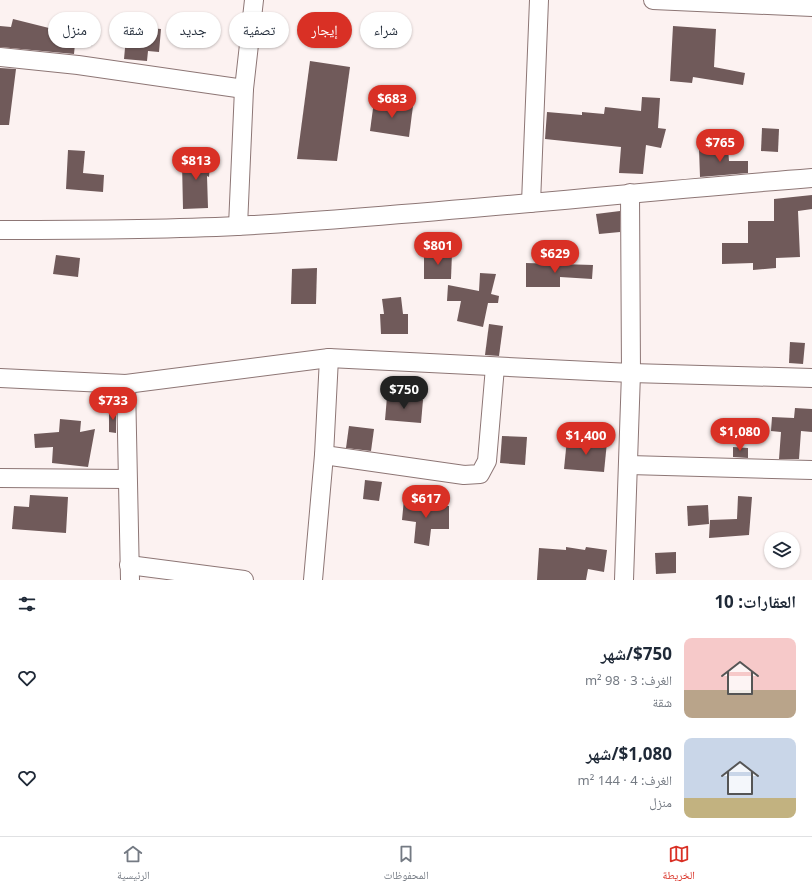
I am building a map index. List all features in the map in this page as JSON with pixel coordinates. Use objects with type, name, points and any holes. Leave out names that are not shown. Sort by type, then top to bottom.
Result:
[{"type":"street","points":[[238,226],[244,89],[254,0]]},
{"type":"street","points":[[531,203],[538,0]]},
{"type":"street","points":[[653,0],[812,7]]},
{"type":"street","points":[[0,57],[78,65],[244,89]]},
{"type":"street","points":[[0,230],[139,229],[238,226],[531,203],[812,178]]},
{"type":"street","points":[[624,580],[631,373],[630,193]]},
{"type":"street","points":[[0,378],[126,384],[330,358],[631,373],[812,378]]},
{"type":"street","points":[[313,580],[324,455],[330,358]]},
{"type":"street","points":[[324,455],[464,475],[480,474],[487,461],[495,367]]},
{"type":"street","points":[[126,384],[130,573],[244,580]]},
{"type":"street","points":[[629,465],[812,470]]},
{"type":"street","points":[[0,478],[127,479]]},
{"type":"building","points":[[13,19],[48,28],[48,48],[75,48],[74,54],[0,47],[0,26],[11,27]]},
{"type":"building","points":[[673,26],[716,29],[714,67],[745,73],[743,85],[693,77],[692,83],[670,81]]},
{"type":"building","points":[[158,29],[161,29],[159,52],[148,51],[147,61],[124,59],[125,48],[158,48]]},
{"type":"building","points":[[310,61],[350,67],[337,161],[297,159]]},
{"type":"building","points":[[0,68],[16,69],[9,125],[0,125]]},
{"type":"building","points":[[642,97],[660,98],[658,128],[666,129],[661,148],[646,145],[643,174],[619,173],[621,147],[545,139],[547,112],[582,115],[582,112],[604,114],[605,107],[641,111]]},
{"type":"building","points":[[374,101],[413,106],[409,137],[370,131]]},
{"type":"building","points":[[762,128],[779,129],[778,152],[761,151]]},
{"type":"building","points":[[728,148],[729,161],[748,161],[748,173],[700,177],[699,149]]},
{"type":"building","points":[[68,150],[85,151],[83,173],[104,175],[103,192],[66,189]]},
{"type":"building","points":[[195,150],[211,152],[209,177],[207,176],[208,208],[183,209],[182,163],[194,163]]},
{"type":"building","points":[[812,195],[812,209],[798,211],[800,257],[776,258],[776,268],[753,270],[753,263],[722,264],[722,243],[748,243],[748,221],[774,221],[774,199]]},
{"type":"building","points":[[620,211],[620,232],[599,234],[596,214]]},
{"type":"building","points":[[424,253],[452,253],[451,279],[424,279]]},
{"type":"building","points":[[56,255],[80,258],[78,277],[53,274]]},
{"type":"building","points":[[526,263],[593,265],[592,279],[560,277],[560,287],[526,287]]},
{"type":"building","points":[[317,268],[316,304],[291,304],[292,269]]},
{"type":"building","points":[[480,273],[496,274],[491,294],[499,296],[498,303],[488,303],[483,327],[457,321],[461,301],[447,301],[448,285],[479,291]]},
{"type":"building","points":[[401,297],[403,314],[408,314],[408,334],[381,334],[380,314],[384,314],[382,299]]},
{"type":"building","points":[[489,324],[503,326],[499,356],[485,355]]},
{"type":"building","points":[[790,342],[805,343],[803,364],[789,363]]},
{"type":"building","points":[[387,397],[423,400],[421,423],[385,420]]},
{"type":"building","points":[[795,408],[812,409],[812,432],[801,431],[799,459],[779,459],[781,432],[771,431],[772,417],[794,418]]},
{"type":"building","points":[[109,410],[116,410],[116,433],[109,432]]},
{"type":"building","points":[[60,419],[81,421],[80,432],[95,429],[88,467],[52,463],[53,447],[35,448],[34,434],[59,432]]},
{"type":"building","points":[[349,426],[374,429],[371,451],[346,448]]},
{"type":"building","points":[[502,436],[527,437],[525,465],[500,463]]},
{"type":"building","points":[[567,439],[607,442],[604,472],[564,469]]},
{"type":"building","points":[[733,447],[748,448],[748,458],[733,457]]},
{"type":"building","points":[[365,480],[382,482],[379,501],[363,499]]},
{"type":"building","points":[[30,495],[68,497],[66,533],[12,529],[14,506],[29,507]]},
{"type":"building","points":[[738,496],[752,497],[749,535],[709,538],[710,520],[737,519]]},
{"type":"building","points":[[404,499],[437,503],[437,506],[449,506],[449,529],[431,529],[429,546],[414,543],[416,522],[402,520]]},
{"type":"building","points":[[708,505],[709,524],[688,526],[687,506]]},
{"type":"building","points":[[566,547],[585,550],[586,547],[607,550],[604,572],[588,569],[586,580],[537,580],[539,548],[566,550]]},
{"type":"building","points":[[676,552],[676,573],[656,574],[655,553]]}]
